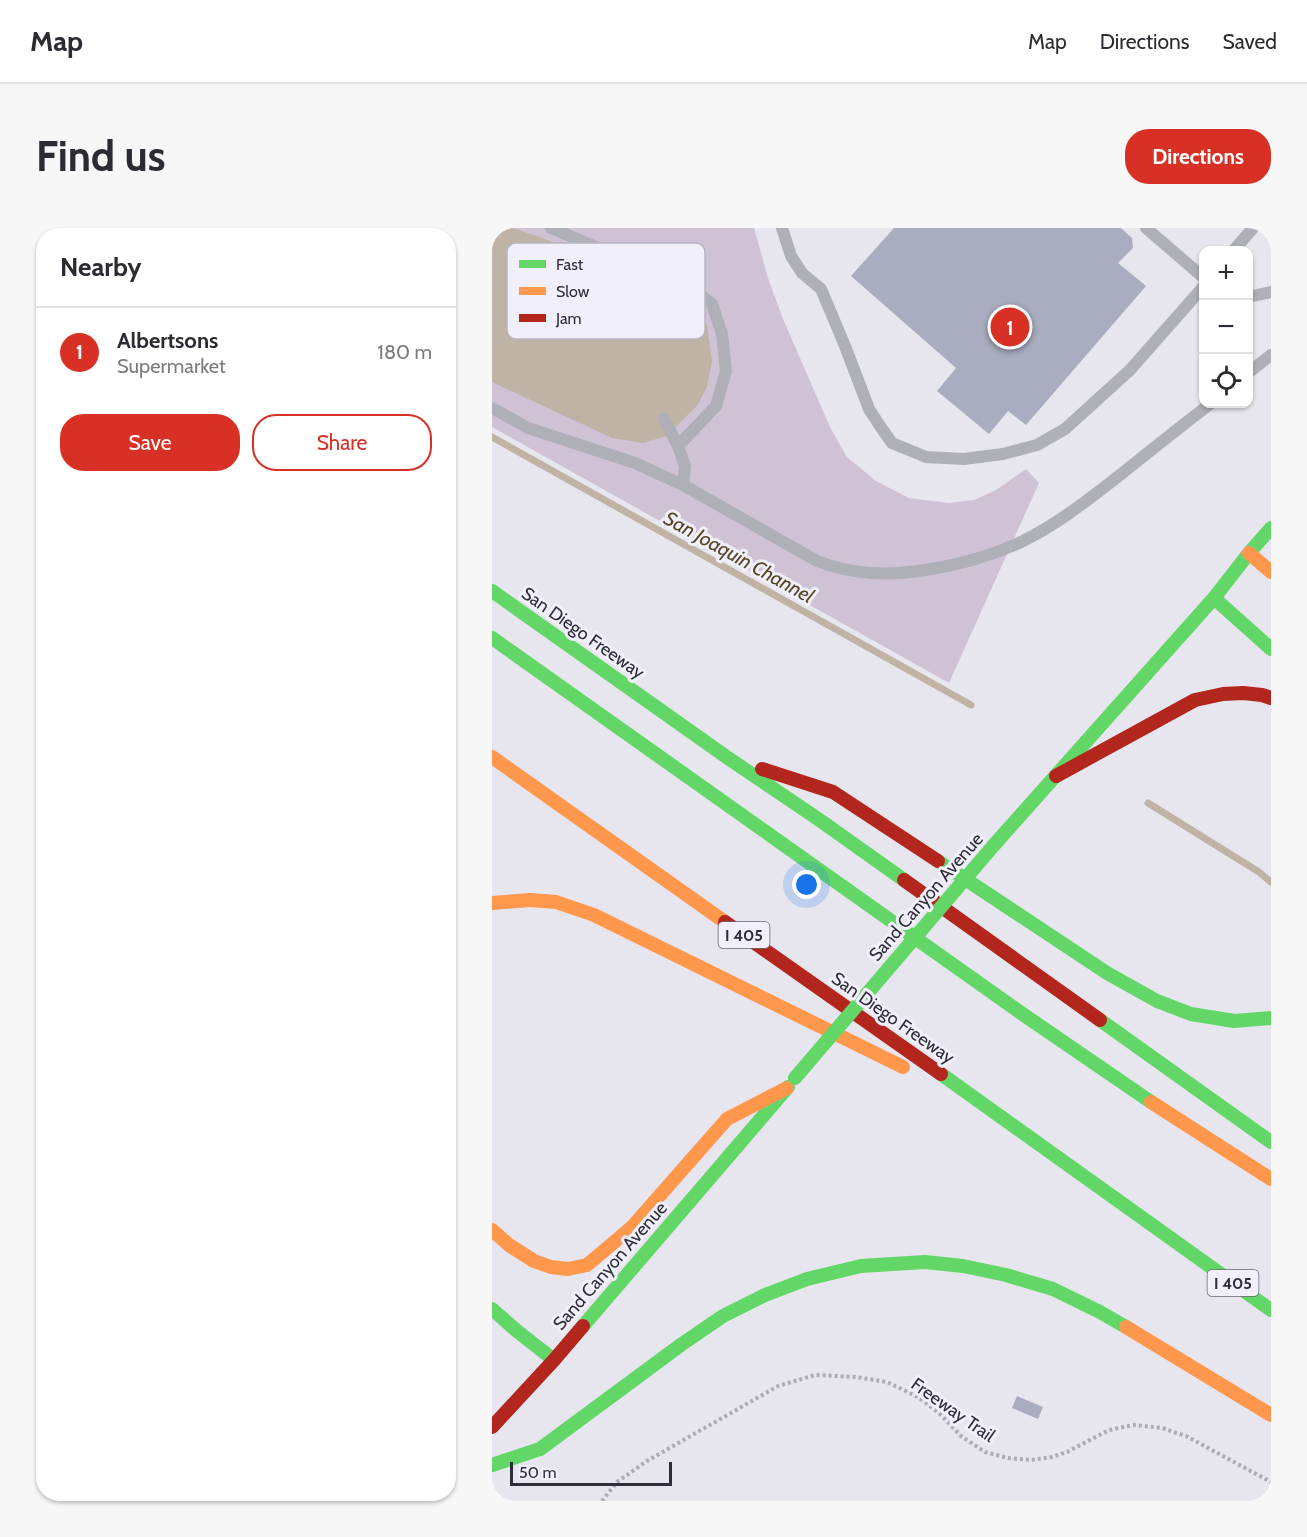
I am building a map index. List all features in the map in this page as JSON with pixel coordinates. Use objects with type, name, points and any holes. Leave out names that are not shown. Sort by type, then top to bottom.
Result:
[{"type":"main road","name":"Sand Canyon Avenue","points":[[492,1427],[554,1360],[994,845],[1214,598],[1271,528]]},
{"type":"main road","points":[[1249,553],[1271,572]]},
{"type":"main road","name":"San Diego Freeway","points":[[492,591],[1271,1142]]},
{"type":"main road","points":[[1214,598],[1271,649]]},
{"type":"main road","points":[[492,638],[1034,1021],[1154,1104],[1271,1179]]},
{"type":"main road","points":[[1056,776],[1195,700],[1212,695],[1244,693],[1271,698]]},
{"type":"main road","name":"San Diego Freeway","points":[[492,757],[1271,1310]]},
{"type":"main road","points":[[728,758],[833,792],[1107,973],[1158,1001],[1191,1014],[1234,1021],[1271,1018]]},
{"type":"main road","points":[[492,903],[530,900],[555,902],[594,915],[996,1113]]},
{"type":"main road","points":[[492,1230],[509,1245],[534,1261],[551,1267],[568,1269],[587,1265],[632,1227],[727,1119],[791,1083]]},
{"type":"main road","points":[[492,1465],[540,1449],[723,1316],[765,1295],[807,1279],[861,1266],[894,1263],[925,1262],[963,1266],[1006,1275],[1053,1289],[1100,1312],[1271,1414]]},
{"type":"main road","points":[[492,1309],[554,1360]]},
{"type":"lane","points":[[551,228],[586,243]]},
{"type":"lane","points":[[782,228],[791,256],[802,273],[821,289],[869,409],[892,443],[926,457],[964,459],[1003,454],[1037,445],[1065,429],[1130,370],[1199,291]]},
{"type":"lane","points":[[1146,228],[1199,274]]},
{"type":"lane","points":[[1237,246],[1253,228]]},
{"type":"lane","points":[[1253,296],[1271,292]]},
{"type":"lane","points":[[678,446],[716,406],[726,371],[722,334],[712,304],[705,298]]},
{"type":"lane","points":[[1253,369],[1271,355]]},
{"type":"lane","points":[[492,408],[528,428],[635,463],[682,485],[817,561],[856,573],[910,573],[953,566],[1022,542],[1079,507],[1205,408]]},
{"type":"lane","points":[[664,419],[685,466],[682,485]]},
{"type":"path","name":"Freeway Trail","points":[[602,1501],[617,1482],[647,1461],[778,1386],[816,1375],[856,1377],[887,1382],[918,1397],[977,1447],[1008,1458],[1031,1460],[1052,1457],[1067,1452],[1109,1430],[1134,1425],[1162,1428],[1186,1436],[1271,1482]]},
{"type":"shaded area","points":[[492,228],[754,228],[768,278],[783,319],[830,427],[847,457],[876,481],[909,498],[949,503],[974,500],[996,490],[1026,469],[1039,483],[949,683],[492,427]]},
{"type":"shaded area","points":[[492,228],[512,228],[554,243],[507,243],[507,339],[705,339],[705,322],[707,325],[712,361],[707,387],[697,406],[666,436],[643,443],[612,438],[492,382]]},
{"type":"building","points":[[894,228],[1121,228],[1132,238],[1133,248],[1118,263],[1146,286],[1026,425],[1008,411],[989,434],[937,391],[956,368],[851,276]]},
{"type":"building","points":[[1017,1396],[1043,1407],[1038,1419],[1012,1408]]},
{"type":"waterway","name":"San Joaquin Channel","points":[[492,437],[971,705]]},
{"type":"waterway","name":"San Joaquin Channel","points":[[1148,803],[1259,872],[1271,882]]},
{"type":"traffic: fast","points":[[994,845],[1214,598],[1271,528]]},
{"type":"traffic: fast","points":[[492,591],[904,880]]},
{"type":"traffic: fast","points":[[1214,598],[1271,649]]},
{"type":"traffic: fast","points":[[492,638],[1024,1015],[1151,1102]]},
{"type":"traffic: fast","points":[[795,1078],[994,845]]},
{"type":"traffic: fast","points":[[938,861],[1107,973],[1157,1001],[1191,1014],[1234,1021],[1271,1018]]},
{"type":"traffic: fast","points":[[1100,1020],[1271,1142]]},
{"type":"traffic: fast","points":[[941,1074],[1271,1310]]},
{"type":"traffic: fast","points":[[583,1326],[788,1087]]},
{"type":"traffic: fast","points":[[492,1465],[540,1449],[723,1316],[765,1295],[807,1279],[861,1266],[925,1262],[963,1266],[1006,1275],[1053,1289],[1126,1327]]},
{"type":"traffic: fast","points":[[492,1309],[554,1360]]},
{"type":"traffic: slow","points":[[1249,553],[1271,572]]},
{"type":"traffic: slow","points":[[492,757],[725,922]]},
{"type":"traffic: slow","points":[[492,903],[530,900],[556,902],[594,915],[903,1067]]},
{"type":"traffic: slow","points":[[492,1230],[509,1245],[534,1261],[551,1267],[568,1269],[587,1265],[632,1227],[727,1119],[787,1088]]},
{"type":"traffic: slow","points":[[1151,1102],[1271,1179]]},
{"type":"traffic: slow","points":[[1126,1327],[1271,1415]]},
{"type":"traffic: jam","points":[[1056,776],[1195,700],[1223,694],[1243,693],[1271,698]]},
{"type":"traffic: jam","points":[[762,769],[833,792],[938,861]]},
{"type":"traffic: jam","points":[[904,880],[1100,1020]]},
{"type":"traffic: jam","points":[[725,922],[941,1074]]},
{"type":"traffic: jam","points":[[492,1427],[583,1326]]},
{"type":"place","name":"Albertsons","points":[[1010,327]]}]
